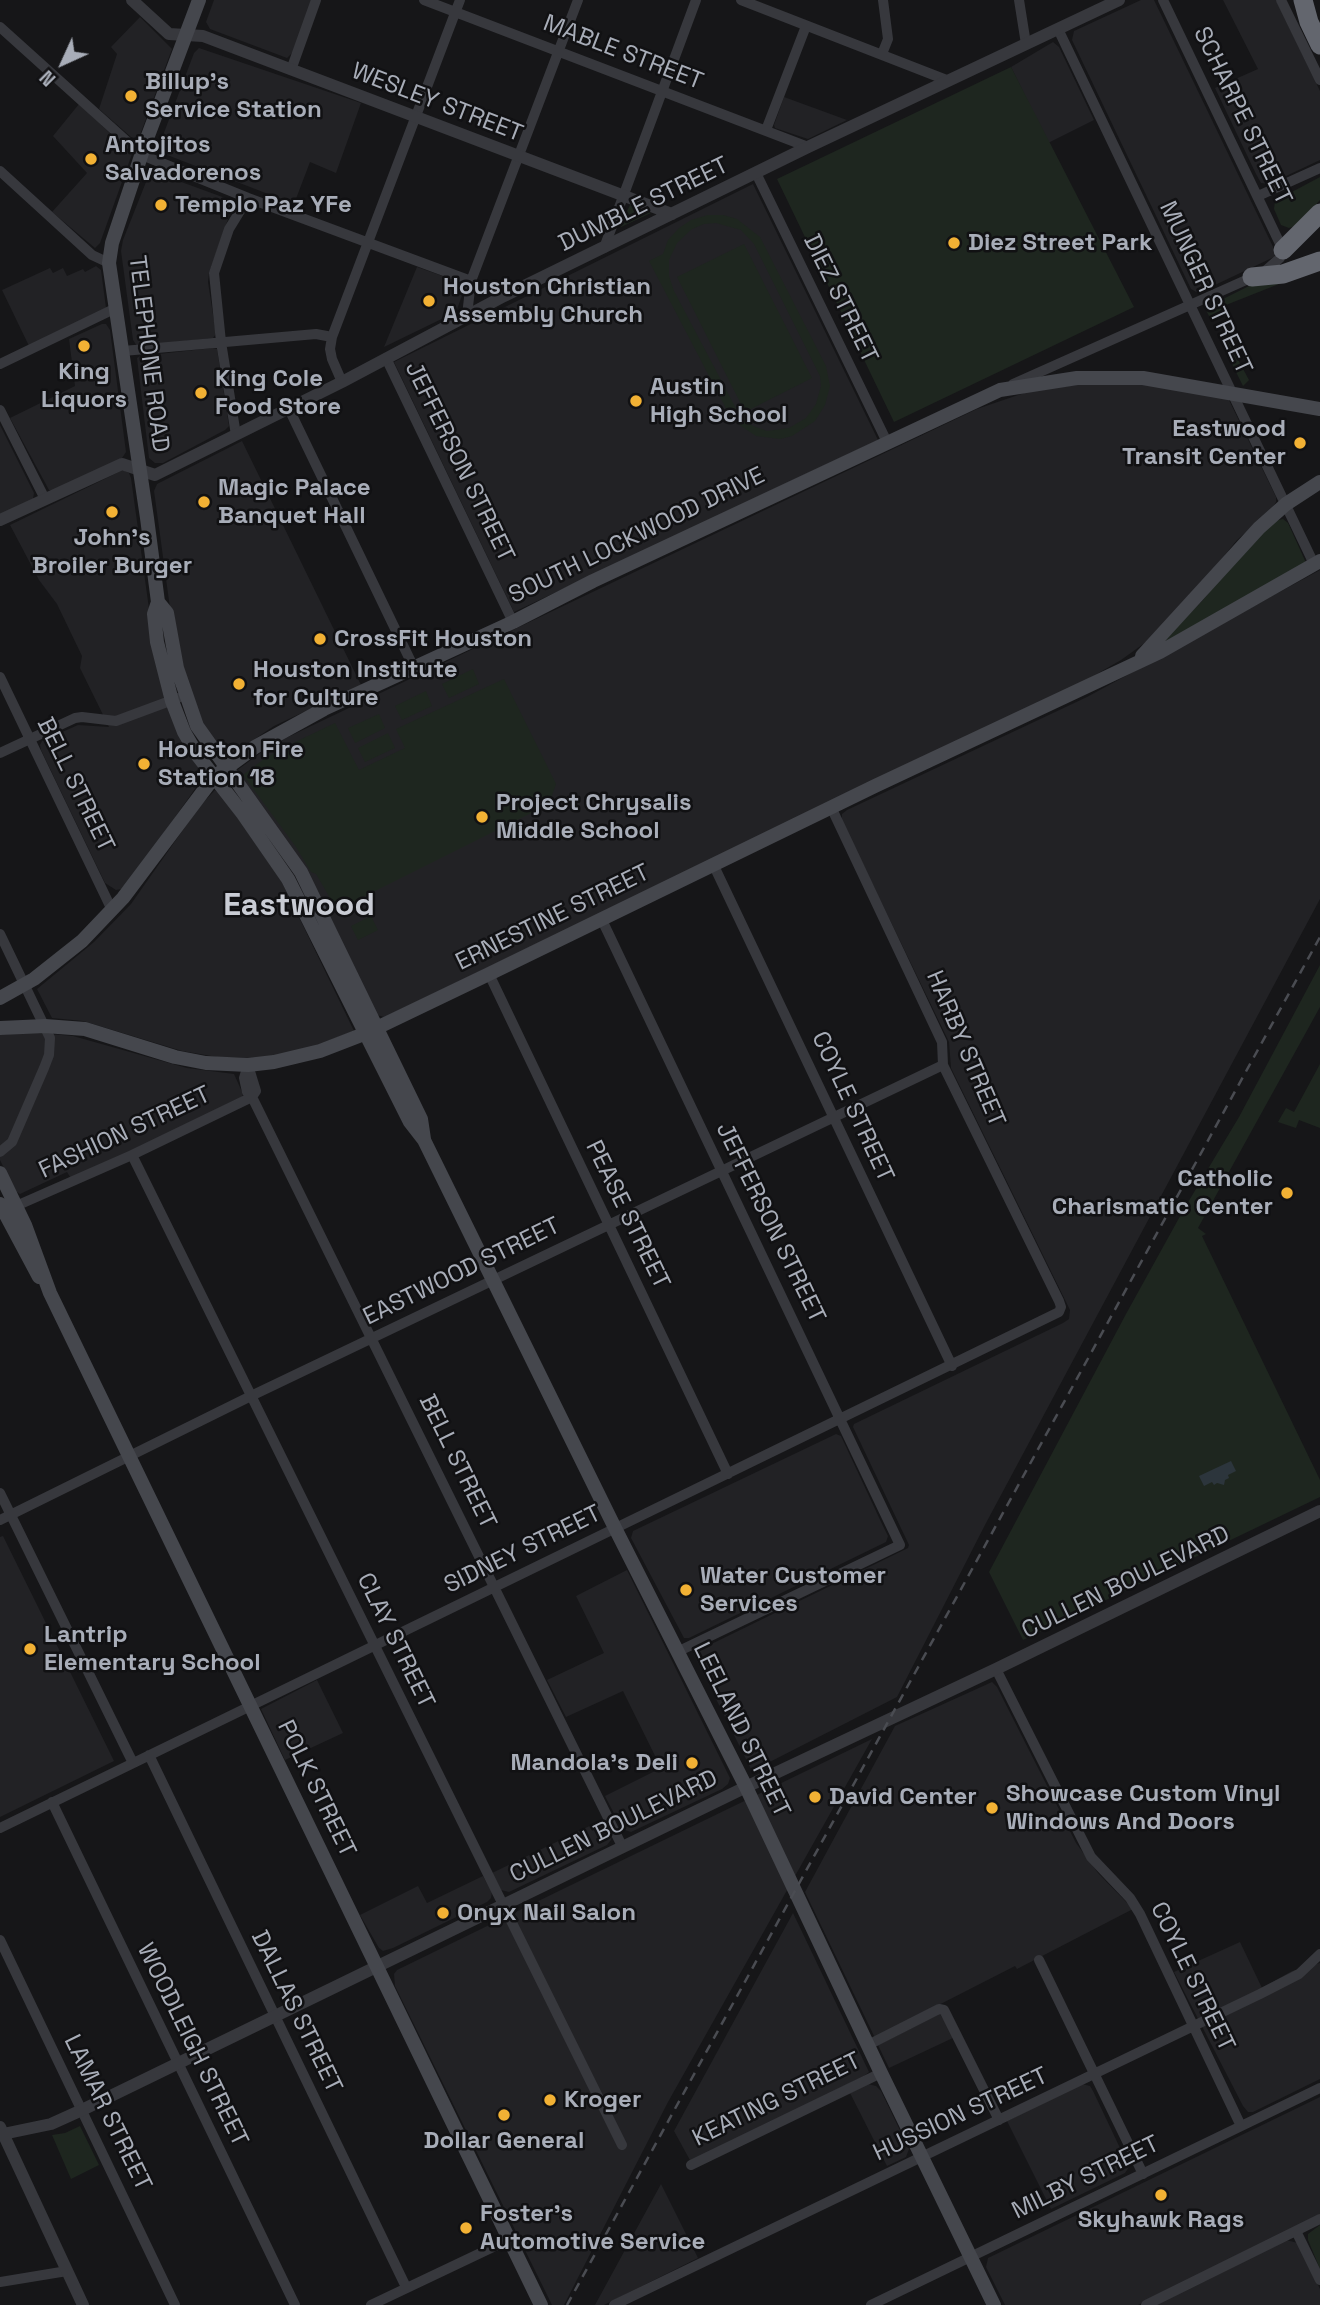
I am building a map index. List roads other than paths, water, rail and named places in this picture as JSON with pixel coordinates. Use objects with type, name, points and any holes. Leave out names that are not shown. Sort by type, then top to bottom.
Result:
[{"type":"highway","points":[[1303,0],[1315,23]]},
{"type":"highway","points":[[1309,0],[1320,45]]},
{"type":"highway","points":[[1283,250],[1320,213]]},
{"type":"highway","points":[[1252,277],[1283,274],[1320,261]]},
{"type":"main road","name":"TELEPHONE ROAD","points":[[199,0],[112,243],[110,263],[158,602],[154,614],[157,642],[178,698],[197,726],[219,773]]},
{"type":"main road","name":"SOUTH LOCKWOOD DRIVE","points":[[0,998],[24,985],[82,941],[112,911],[148,867],[183,816],[219,773],[286,728],[1000,390],[1076,378],[1143,378],[1320,409]]},
{"type":"main road","name":"ERNESTINE STREET","points":[[1137,662],[1188,608],[1235,552],[1286,504],[1320,482]]},
{"type":"main road","name":"ERNESTINE STREET","points":[[0,1027],[85,1029],[175,1057],[206,1063],[248,1065],[320,1051],[370,1031],[831,807],[1160,652],[1317,563]]},
{"type":"main road","name":"LEELAND STREET","points":[[219,773],[280,841],[301,872],[305,899],[370,1031],[421,1119],[425,1140],[493,1281],[746,1787],[994,2305]]},
{"type":"main road","name":"POLK STREET","points":[[0,1172],[5,1208],[24,1254],[50,1293],[541,2305]]},
{"type":"street","points":[[132,0],[169,34],[186,35]]},
{"type":"street","points":[[291,70],[316,0]]},
{"type":"street","name":"MABLE STREET","points":[[424,0],[808,147]]},
{"type":"street","points":[[342,382],[332,359],[332,337],[460,0]]},
{"type":"street","points":[[467,315],[471,281],[578,0]]},
{"type":"street","points":[[604,248],[696,0]]},
{"type":"street","points":[[741,0],[949,81]]},
{"type":"street","points":[[882,54],[888,38],[883,0]]},
{"type":"street","points":[[1019,0],[1026,44]]},
{"type":"street","name":"DUMBLE STREET","points":[[0,520],[121,464],[155,475],[342,382],[467,315],[808,147],[1119,0]]},
{"type":"street","name":"SCHARPE STREET","points":[[1163,0],[1283,250]]},
{"type":"street","points":[[1281,0],[1320,80]]},
{"type":"street","points":[[766,130],[806,26]]},
{"type":"street","name":"MUNGER STREET","points":[[1058,29],[1232,394],[1317,563]]},
{"type":"street","points":[[3,34],[142,155],[248,198],[471,281]]},
{"type":"street","name":"WESLEY STREET","points":[[186,35],[203,36],[672,214]]},
{"type":"street","points":[[1258,196],[1320,168]]},
{"type":"street","points":[[0,171],[92,255],[110,263]]},
{"type":"street","name":"DIEZ STREET","points":[[756,173],[887,442]]},
{"type":"street","points":[[236,435],[221,342],[214,273],[229,229],[248,198]]},
{"type":"street","points":[[1000,390],[1252,277],[1272,267],[1283,250]]},
{"type":"street","points":[[0,364],[116,308]]},
{"type":"street","points":[[122,351],[316,334],[332,337]]},
{"type":"street","name":"JEFFERSON STREET","points":[[386,358],[513,622]]},
{"type":"street","points":[[289,409],[414,668]]},
{"type":"street","points":[[0,410],[45,499]]},
{"type":"street","name":"BELL STREET","points":[[0,677],[112,911]]},
{"type":"street","points":[[0,753],[75,718],[116,721],[178,698]]},
{"type":"street","name":"HARBY STREET","points":[[831,807],[942,1042],[943,1065],[1061,1307]]},
{"type":"street","name":"COYLE STREET","points":[[714,866],[952,1366]]},
{"type":"street","name":"JEFFERSON STREET","points":[[602,920],[900,1545],[677,1652]]},
{"type":"street","points":[[0,934],[50,1038],[49,1055],[12,1142],[0,1152]]},
{"type":"street","name":"PEASE STREET","points":[[489,974],[727,1474]]},
{"type":"street","name":"BELL STREET","points":[[248,1065],[256,1091],[252,1097],[622,1846]]},
{"type":"street","name":"EASTWOOD STREET","points":[[0,1520],[251,1396],[943,1065]]},
{"type":"street","name":"FASHION STREET","points":[[5,1208],[132,1155],[252,1097]]},
{"type":"street","name":"CLAY STREET","points":[[132,1155],[622,2145]]},
{"type":"street","name":"SIDNEY STREET","points":[[0,1828],[952,1366],[1059,1312],[1061,1307]]},
{"type":"street","points":[[0,1493],[133,1763]]},
{"type":"street","name":"CULLEN BOULEVARD","points":[[1,2132],[51,2124],[82,2110],[622,1846],[996,1669],[1320,1511]]},
{"type":"street","name":"COYLE STREET","points":[[996,1669],[1091,1857],[1130,1898],[1140,1914],[1241,2126]]},
{"type":"street","name":"DALLAS STREET","points":[[149,1755],[405,2287]]},
{"type":"street","name":"WOODLEIGH STREET","points":[[52,1802],[295,2305]]},
{"type":"street","name":"LAMAR STREET","points":[[0,1940],[175,2305]]},
{"type":"street","name":"HUSSION STREET","points":[[614,2305],[1293,1977],[1320,1954]]},
{"type":"street","points":[[1039,1960],[1143,2174]]},
{"type":"street","name":"KEATING STREET","points":[[868,2045],[944,2010],[999,2120]]},
{"type":"street","name":"KEATING STREET","points":[[691,2165],[881,2073]]},
{"type":"street","name":"MILBY STREET","points":[[871,2305],[1320,2088]]},
{"type":"street","points":[[1,2132],[83,2305]]},
{"type":"street","points":[[1146,2305],[1320,2219]]},
{"type":"street","points":[[1296,2231],[1320,2280]]},
{"type":"street","points":[[371,2305],[510,2239]]},
{"type":"street","points":[[0,2282],[67,2270]]},
{"type":"railway","points":[[567,2305],[1320,937]]},
{"type":"place","name":"Billup’s Service Station","points":[[131,96]]},
{"type":"place","name":"Antojitos Salvadorenos","points":[[91,159]]},
{"type":"place","name":"Templo Paz YFe","points":[[161,205]]},
{"type":"place","name":"Diez Street Park","points":[[954,243]]},
{"type":"place","name":"Houston Christian Assembly Church","points":[[429,301]]},
{"type":"place","name":"King Liquors","points":[[84,346]]},
{"type":"place","name":"King Cole Food Store","points":[[201,393]]},
{"type":"place","name":"Austin High School","points":[[636,401]]},
{"type":"place","name":"Eastwood Transit Center","points":[[1300,443]]},
{"type":"place","name":"Magic Palace Banquet Hall","points":[[204,502]]},
{"type":"place","name":"John's Broiler Burger","points":[[112,512]]},
{"type":"place","name":"CrossFit Houston","points":[[320,639]]},
{"type":"place","name":"Houston Institute for Culture","points":[[239,684]]},
{"type":"place","name":"Houston Fire Station 18","points":[[144,764]]},
{"type":"place","name":"Project Chrysalis Middle School","points":[[482,817]]},
{"type":"place","name":"Catholic Charismatic Center","points":[[1287,1193]]},
{"type":"place","name":"Water Customer Services","points":[[686,1590]]},
{"type":"place","name":"Lantrip Elementary School","points":[[30,1649]]},
{"type":"place","name":"Mandola's Deli","points":[[692,1763]]},
{"type":"place","name":"David Center","points":[[815,1797]]},
{"type":"place","name":"Showcase Custom Vinyl Windows And Doors","points":[[992,1808]]},
{"type":"place","name":"Onyx Nail Salon","points":[[443,1913]]},
{"type":"place","name":"Kroger","points":[[550,2100]]},
{"type":"place","name":"Dollar General","points":[[504,2115]]},
{"type":"place","name":"Skyhawk Rags","points":[[1161,2195]]},
{"type":"place","name":"Foster's Automotive Service","points":[[466,2228]]},
{"type":"district","name":"Eastwood","points":[[299,906]]}]
